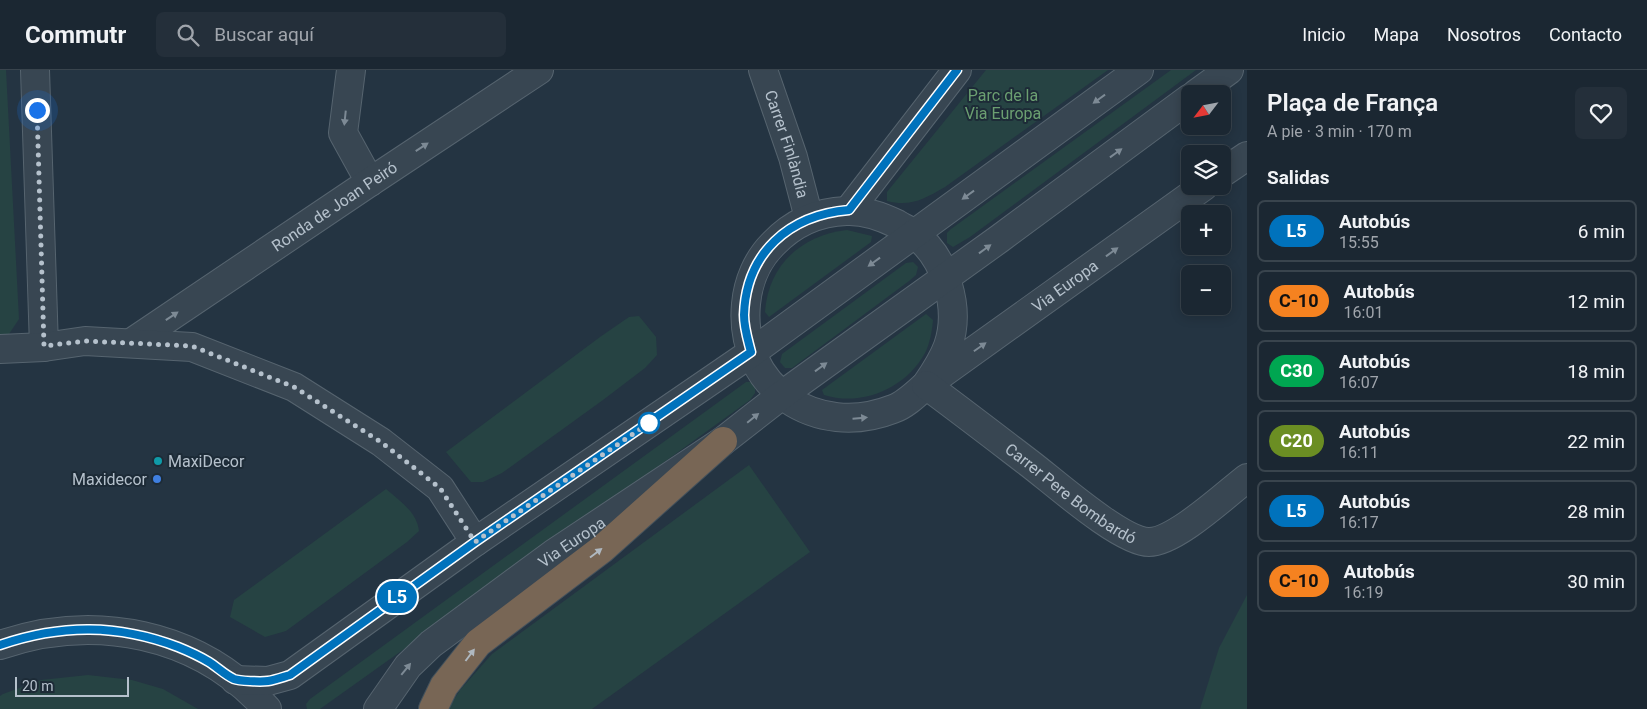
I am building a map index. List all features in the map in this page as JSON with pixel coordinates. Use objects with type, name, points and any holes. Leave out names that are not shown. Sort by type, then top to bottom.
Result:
[{"type":"highway","points":[[433,709],[444,686],[478,643],[602,549],[723,441]]},
{"type":"street","points":[[36,70],[44,346]]},
{"type":"street","points":[[350,70],[344,133],[370,182]]},
{"type":"street","name":"Ronda de Joan Peiró","points":[[131,343],[539,70]]},
{"type":"street","name":"Carrer Finlàndia","points":[[763,70],[793,158],[809,218]]},
{"type":"street","points":[[849,210],[957,70]]},
{"type":"street","points":[[235,680],[268,681],[290,675],[475,542],[751,352],[1139,70]]},
{"type":"street","points":[[1208,85],[1228,70]]},
{"type":"street","name":"Via Europa","points":[[378,709],[408,666],[431,644],[554,554],[723,441],[782,395],[1181,105]]},
{"type":"street","points":[[1231,167],[1247,156]]},
{"type":"street","name":"Via Europa","points":[[926,385],[941,363],[949,344],[952,328],[952,308],[945,277],[937,260],[913,233],[881,216],[864,211],[830,212],[809,218],[784,233],[766,251],[755,268],[747,292],[744,316],[751,352],[769,382],[797,406],[814,413],[844,419],[867,417],[894,409],[916,394],[1191,195]]},
{"type":"street","points":[[0,350],[85,341],[192,346],[294,387],[381,442],[440,488],[475,542]]},
{"type":"street","name":"Carrer Pere Bombardó","points":[[926,385],[1068,494],[1132,538],[1149,542],[1166,538],[1247,478]]},
{"type":"street","points":[[0,645],[23,637],[54,631],[86,629],[118,630],[149,637],[180,647],[209,662],[235,680],[267,709]]},
{"type":"green space","points":[[0,70],[6,70],[19,319],[5,340],[0,341]]},
{"type":"green space","name":"Parc de la Via Europa","points":[[986,70],[1108,70],[945,187],[917,201],[896,203],[887,201],[887,192]]},
{"type":"green space","points":[[1171,70],[1196,70],[970,237],[953,247],[947,243],[947,233],[951,229]]},
{"type":"green space","points":[[847,230],[872,236],[871,242],[769,317],[765,312],[773,280],[780,267],[790,255],[816,238]]},
{"type":"green space","points":[[913,262],[918,267],[916,275],[909,281],[792,368],[785,368],[780,362],[782,354],[906,263]]},
{"type":"green space","points":[[926,314],[933,320],[928,345],[917,365],[907,376],[882,392],[868,396],[838,398],[824,395],[822,390]]},
{"type":"green space","points":[[639,316],[656,337],[657,355],[645,368],[502,473],[483,482],[471,482],[446,452],[600,337],[629,317]]},
{"type":"green space","points":[[746,382],[750,382],[755,387],[755,393],[750,400],[320,709],[307,709],[306,704],[310,699]]},
{"type":"green space","points":[[749,465],[810,552],[592,709],[448,709],[460,690],[492,654]]},
{"type":"green space","points":[[386,489],[407,507],[418,524],[419,531],[407,542],[286,631],[265,637],[230,617],[234,600]]},
{"type":"green space","points":[[1247,595],[1247,709],[1200,709],[1219,648]]},
{"type":"green space","points":[[88,675],[132,680],[163,689],[198,709],[0,709],[0,696],[3,694],[41,680]]},
{"type":"bus line","name":"L5","points":[[0,645],[23,637],[54,631],[118,630],[180,647],[209,662],[235,680],[268,681],[290,675],[475,542],[751,352],[744,316],[747,292],[755,268],[766,251],[784,233],[809,218],[830,212],[849,210],[957,70]]},
{"type":"place","name":"MaxiDecor","points":[[158,461]]},
{"type":"place","name":"Maxidecor","points":[[157,479]]},
{"type":"route","points":[[37,110],[44,346],[85,341],[192,346],[294,387],[381,442],[440,488],[475,542],[649,423]]}]
